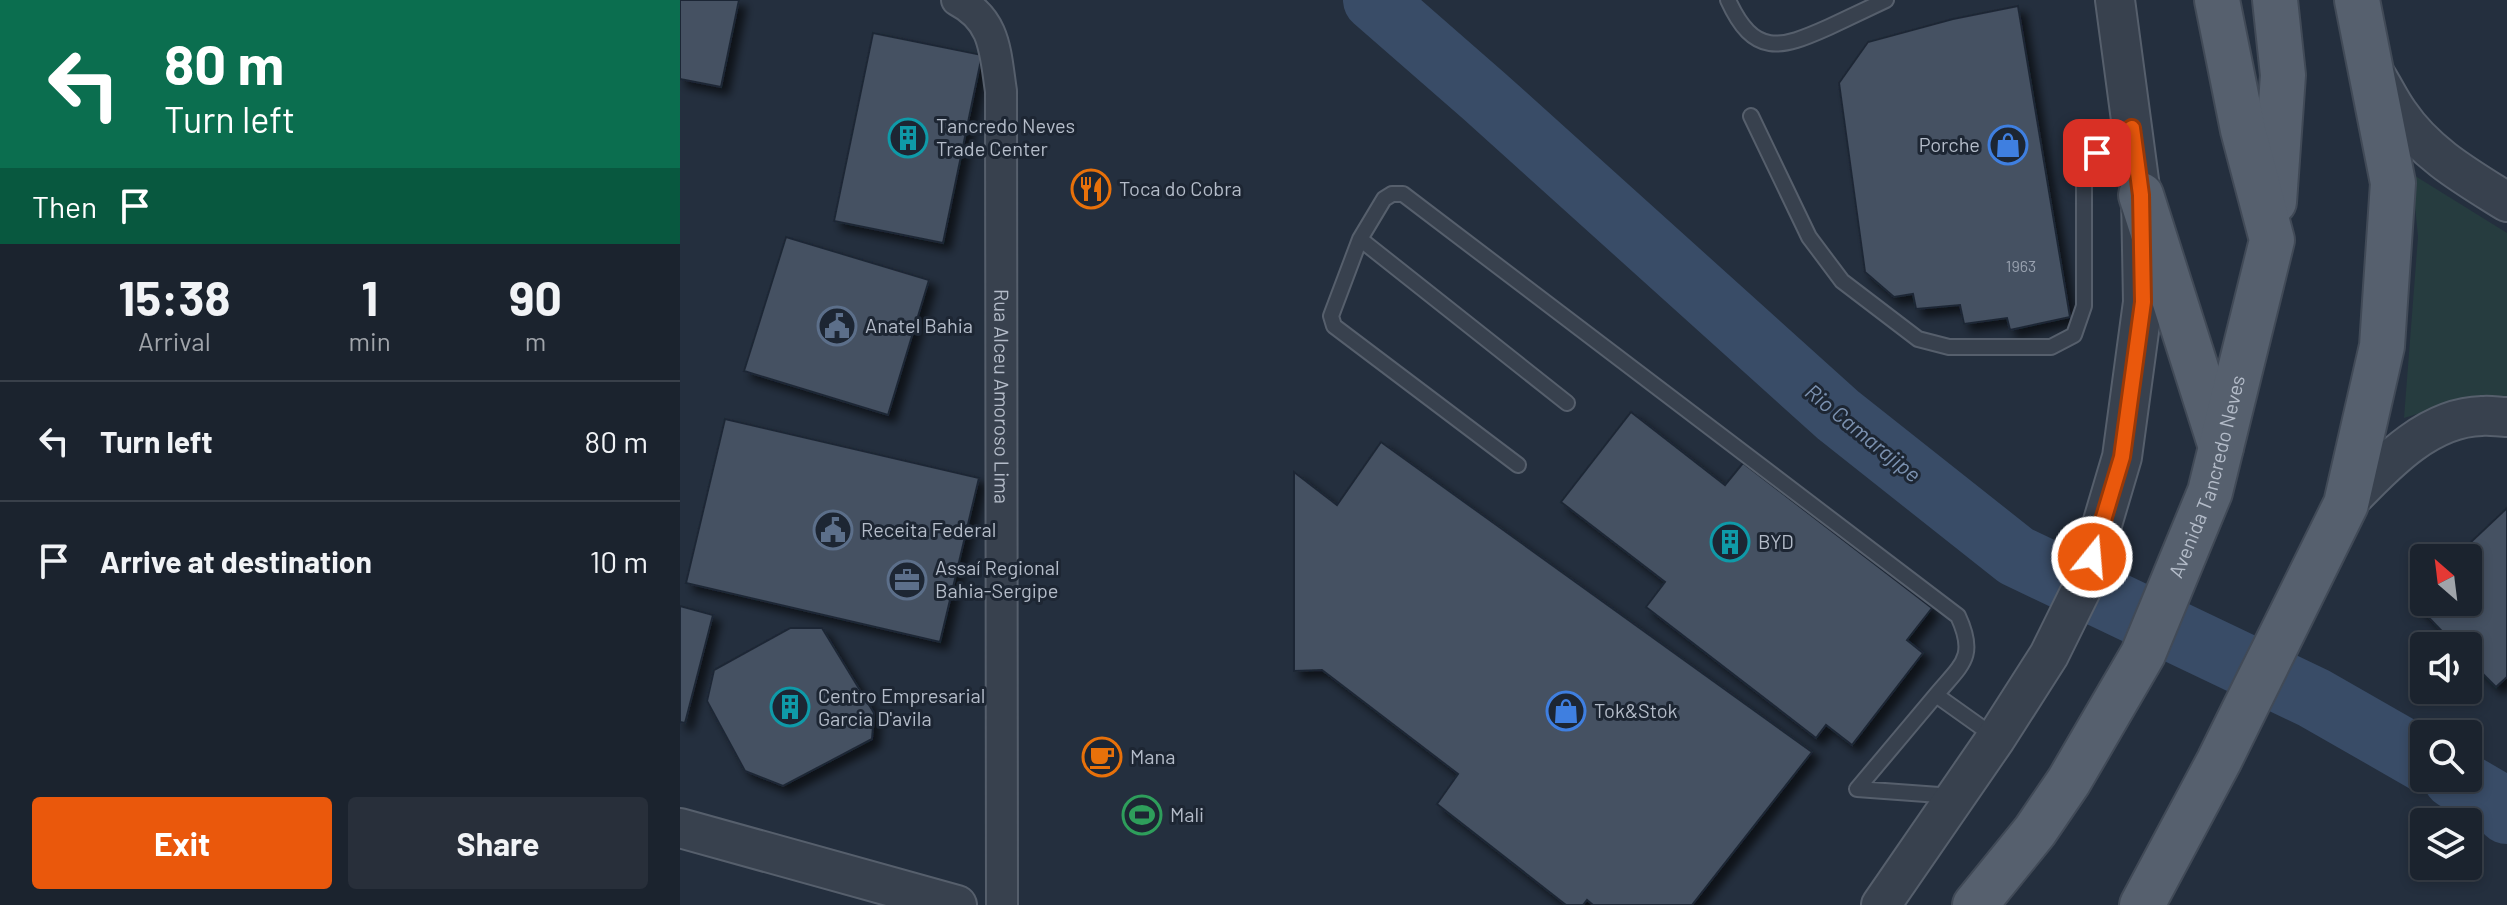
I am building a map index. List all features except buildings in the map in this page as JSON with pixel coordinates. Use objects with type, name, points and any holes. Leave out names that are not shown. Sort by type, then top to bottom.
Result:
[{"type":"main road","name":"Avenida Tancredo Neves","points":[[1975,905],[2035,831],[2069,781],[2143,654],[2210,492],[2272,240],[2243,130],[2217,0]]},
{"type":"main road","points":[[2272,240],[2283,75],[2275,0]]},
{"type":"main road","points":[[2142,905],[2219,761],[2339,519],[2382,346],[2393,183],[2357,0]]},
{"type":"main road","points":[[2141,195],[2221,447]]},
{"type":"street","name":"Rua Alceu Amoroso Lima","points":[[957,0],[971,7],[987,24],[995,47],[1001,91],[1002,905]]},
{"type":"street","points":[[1881,905],[2049,655],[2085,582],[2122,457],[2143,302],[2141,195],[2115,0]]},
{"type":"street","points":[[2371,67],[2399,115],[2428,148],[2453,169],[2507,202]]},
{"type":"street","points":[[2339,519],[2398,451],[2447,422],[2480,415],[2507,417]]},
{"type":"street","points":[[680,828],[957,905]]},
{"type":"lane","points":[[1728,0],[1751,36],[1773,45],[1797,41],[1886,0]]},
{"type":"lane","points":[[1751,116],[1809,237],[1842,281],[1918,339],[1949,347],[2051,347],[2074,335],[2084,306],[2084,163],[2132,128]]},
{"type":"lane","points":[[1518,465],[1334,326],[1331,316],[1360,239],[1384,199],[1392,194],[1403,194],[1958,616],[1967,636],[1965,660],[1857,789],[1957,796]]},
{"type":"lane","points":[[1360,239],[1567,403]]},
{"type":"lane","points":[[1936,695],[1996,738]]},
{"type":"green space","points":[[2412,174],[2507,233],[2507,398],[2459,401],[2404,418],[2418,237]]},
{"type":"waterway","name":"Rio Camarajipe","points":[[1374,0],[1838,415],[2016,556],[2314,698],[2410,753]]},
{"type":"waterway","name":"Rio Camarajipe","points":[[2478,792],[2507,813]]},
{"type":"place","name":"Tancredo Neves Trade Center","points":[[908,138]]},
{"type":"place","name":"Porche","points":[[2008,145]]},
{"type":"place","name":"Toca do Cobra","points":[[1091,189]]},
{"type":"place","name":"Anatel Bahia","points":[[837,326]]},
{"type":"place","name":"Receita Federal","points":[[833,530]]},
{"type":"place","name":"BYD","points":[[1730,542]]},
{"type":"place","name":"Assaí Regional Bahia-Sergipe","points":[[907,580]]},
{"type":"place","name":"Centro Empresarial Garcia D'avila","points":[[790,707]]},
{"type":"place","name":"Tok&Stok","points":[[1566,711]]},
{"type":"place","name":"Mana","points":[[1102,757]]},
{"type":"place","name":"Mali","points":[[1142,815]]},
{"type":"route","points":[[2092,557],[2122,457],[2143,302],[2141,195],[2132,128],[2097,153]]}]
